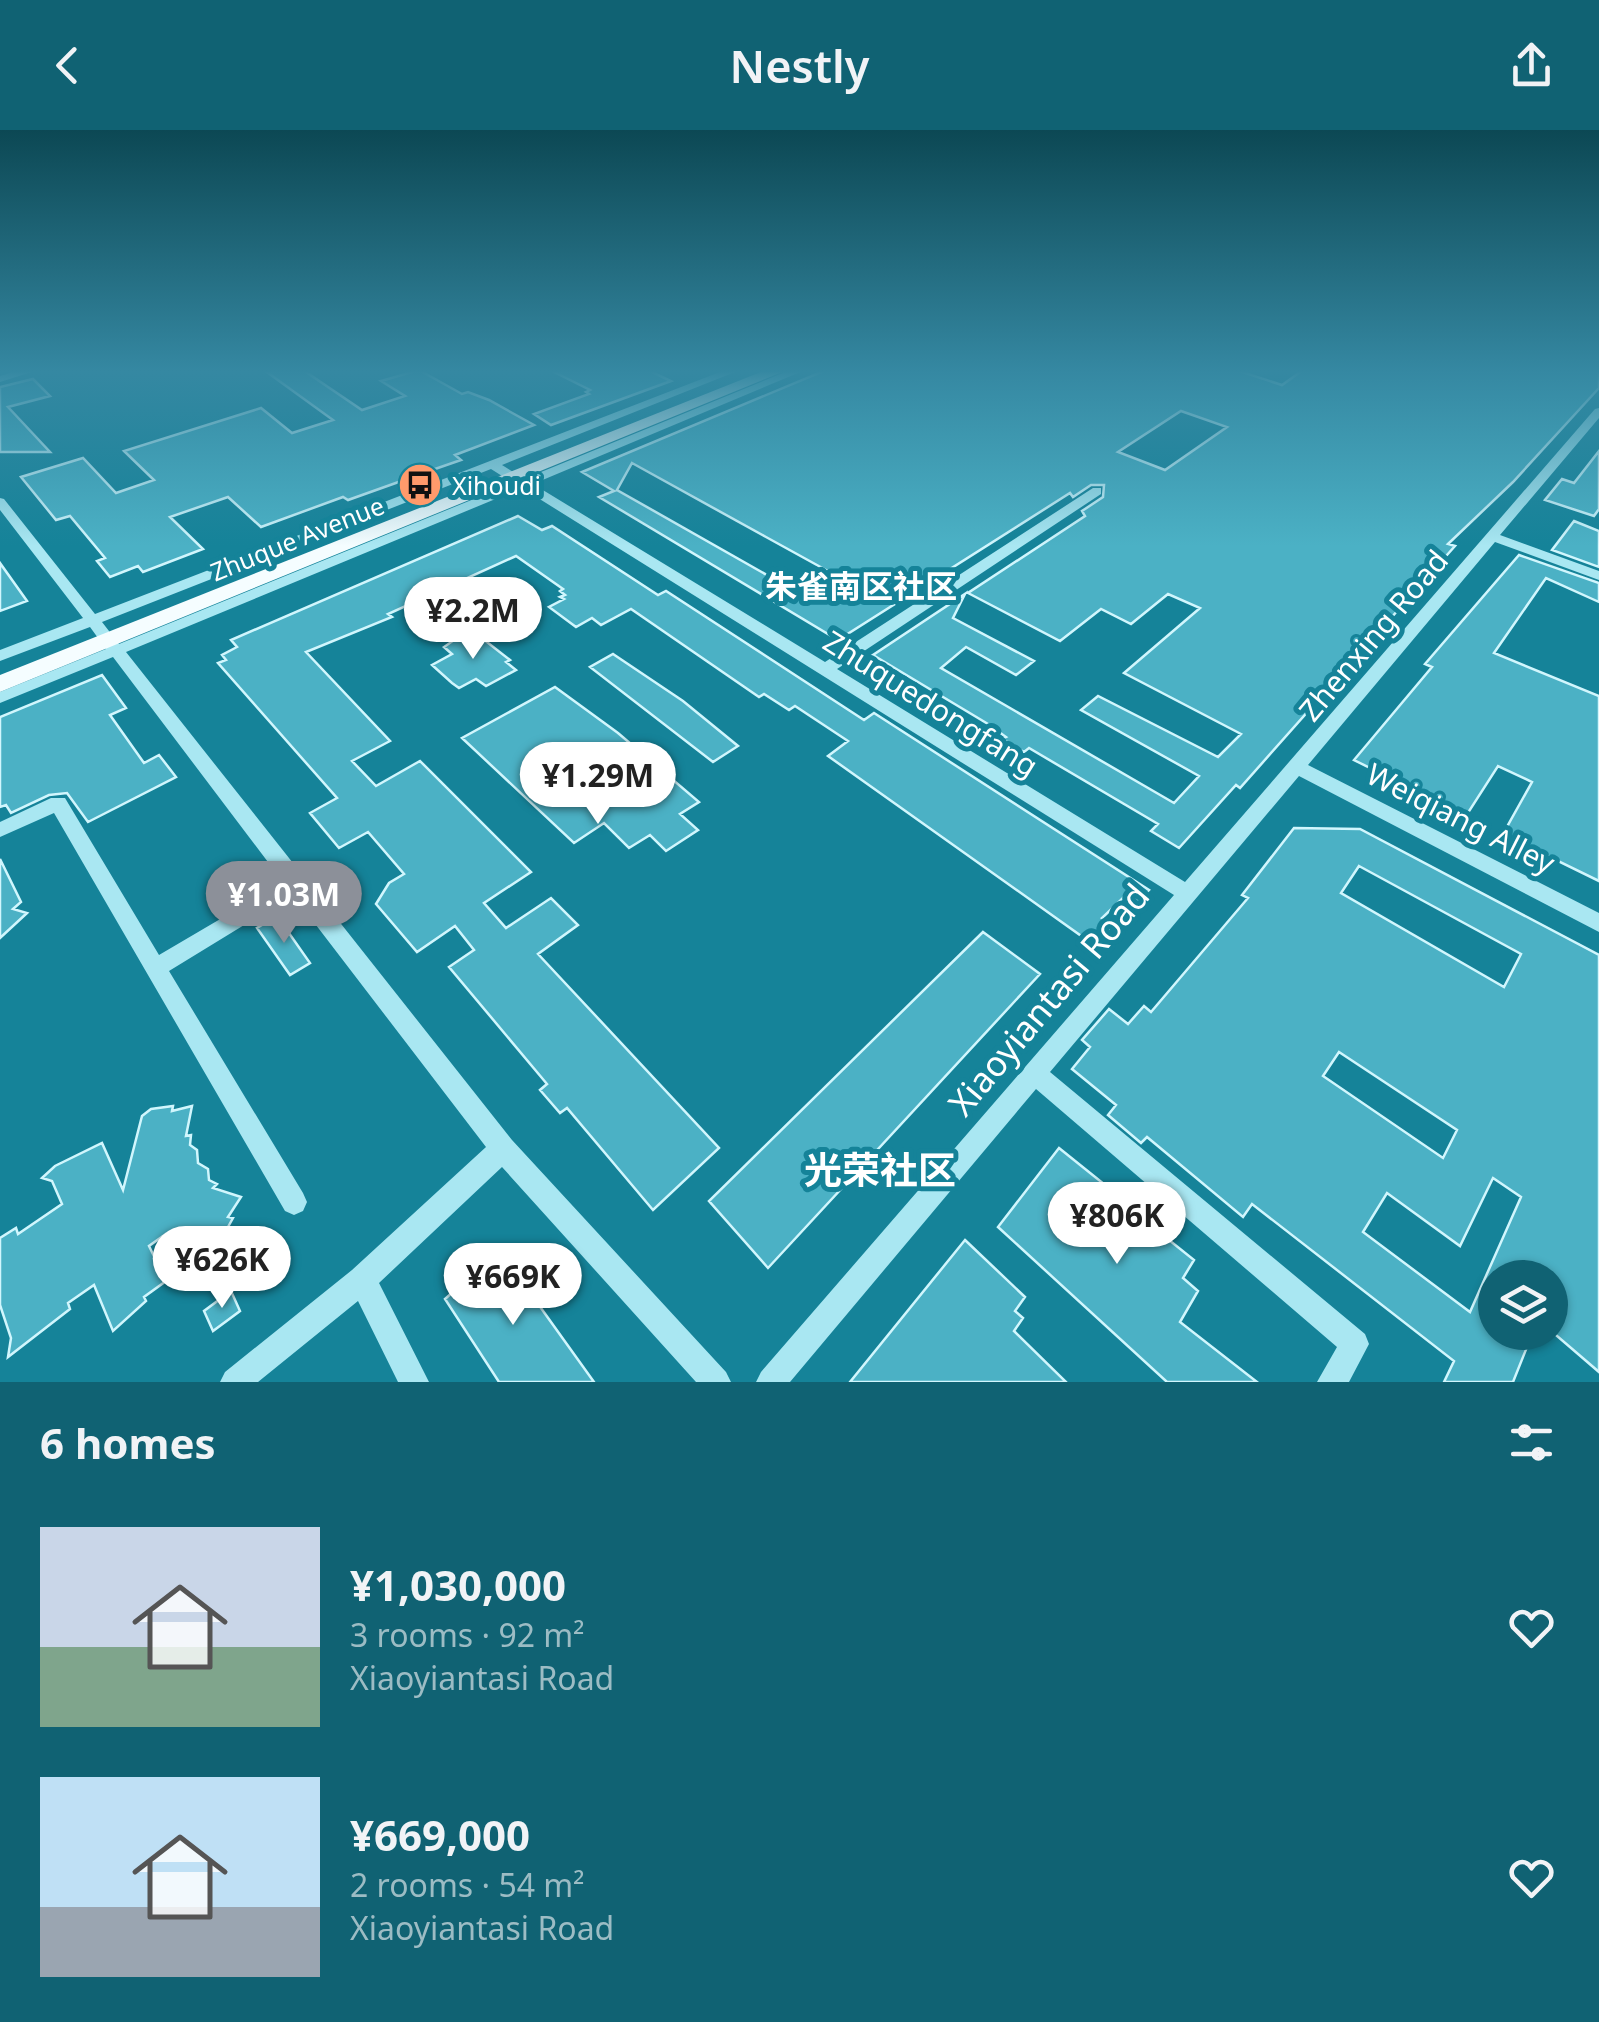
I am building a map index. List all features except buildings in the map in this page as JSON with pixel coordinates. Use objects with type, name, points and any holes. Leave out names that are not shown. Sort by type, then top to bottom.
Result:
[{"type":"main road","name":"Zhuque Avenue","points":[[509,475],[620,428]]},
{"type":"main road","name":"Zhuque Avenue","points":[[0,672],[106,635],[629,428]]},
{"type":"main road","name":"Zhuque Avenue","points":[[0,684],[106,635]]},
{"type":"street","points":[[509,475],[609,428]]},
{"type":"street","points":[[509,475],[638,428]]},
{"type":"street","name":"Zhenxing Road","points":[[1187,893],[1492,538],[1591,432]]},
{"type":"street","name":"Zhuquedongfang","points":[[509,475],[1187,893]]},
{"type":"street","points":[[825,670],[1098,491]]},
{"type":"street","points":[[0,502],[503,1149],[716,1382]]},
{"type":"street","points":[[1492,538],[1599,576]]},
{"type":"street","points":[[0,656],[106,635]]},
{"type":"street","points":[[0,698],[106,635]]},
{"type":"street","name":"Weiqiang Alley","points":[[1296,767],[1599,923]]},
{"type":"street","points":[[0,830],[58,803],[294,1202]]},
{"type":"street","points":[[156,968],[294,885]]},
{"type":"street","name":"Xiaoyiantasi Road","points":[[771,1382],[1187,893]]},
{"type":"street","points":[[1034,1073],[1355,1344],[1332,1382]]},
{"type":"street","points":[[235,1382],[362,1280],[503,1149]]},
{"type":"street","points":[[362,1280],[414,1382]]},
{"type":"place","name":"Xihoudi","points":[[420,485]]},
{"type":"district","name":"朱雀南区社区","points":[[861,585]]},
{"type":"district","name":"光荣社区","points":[[880,1169]]}]
